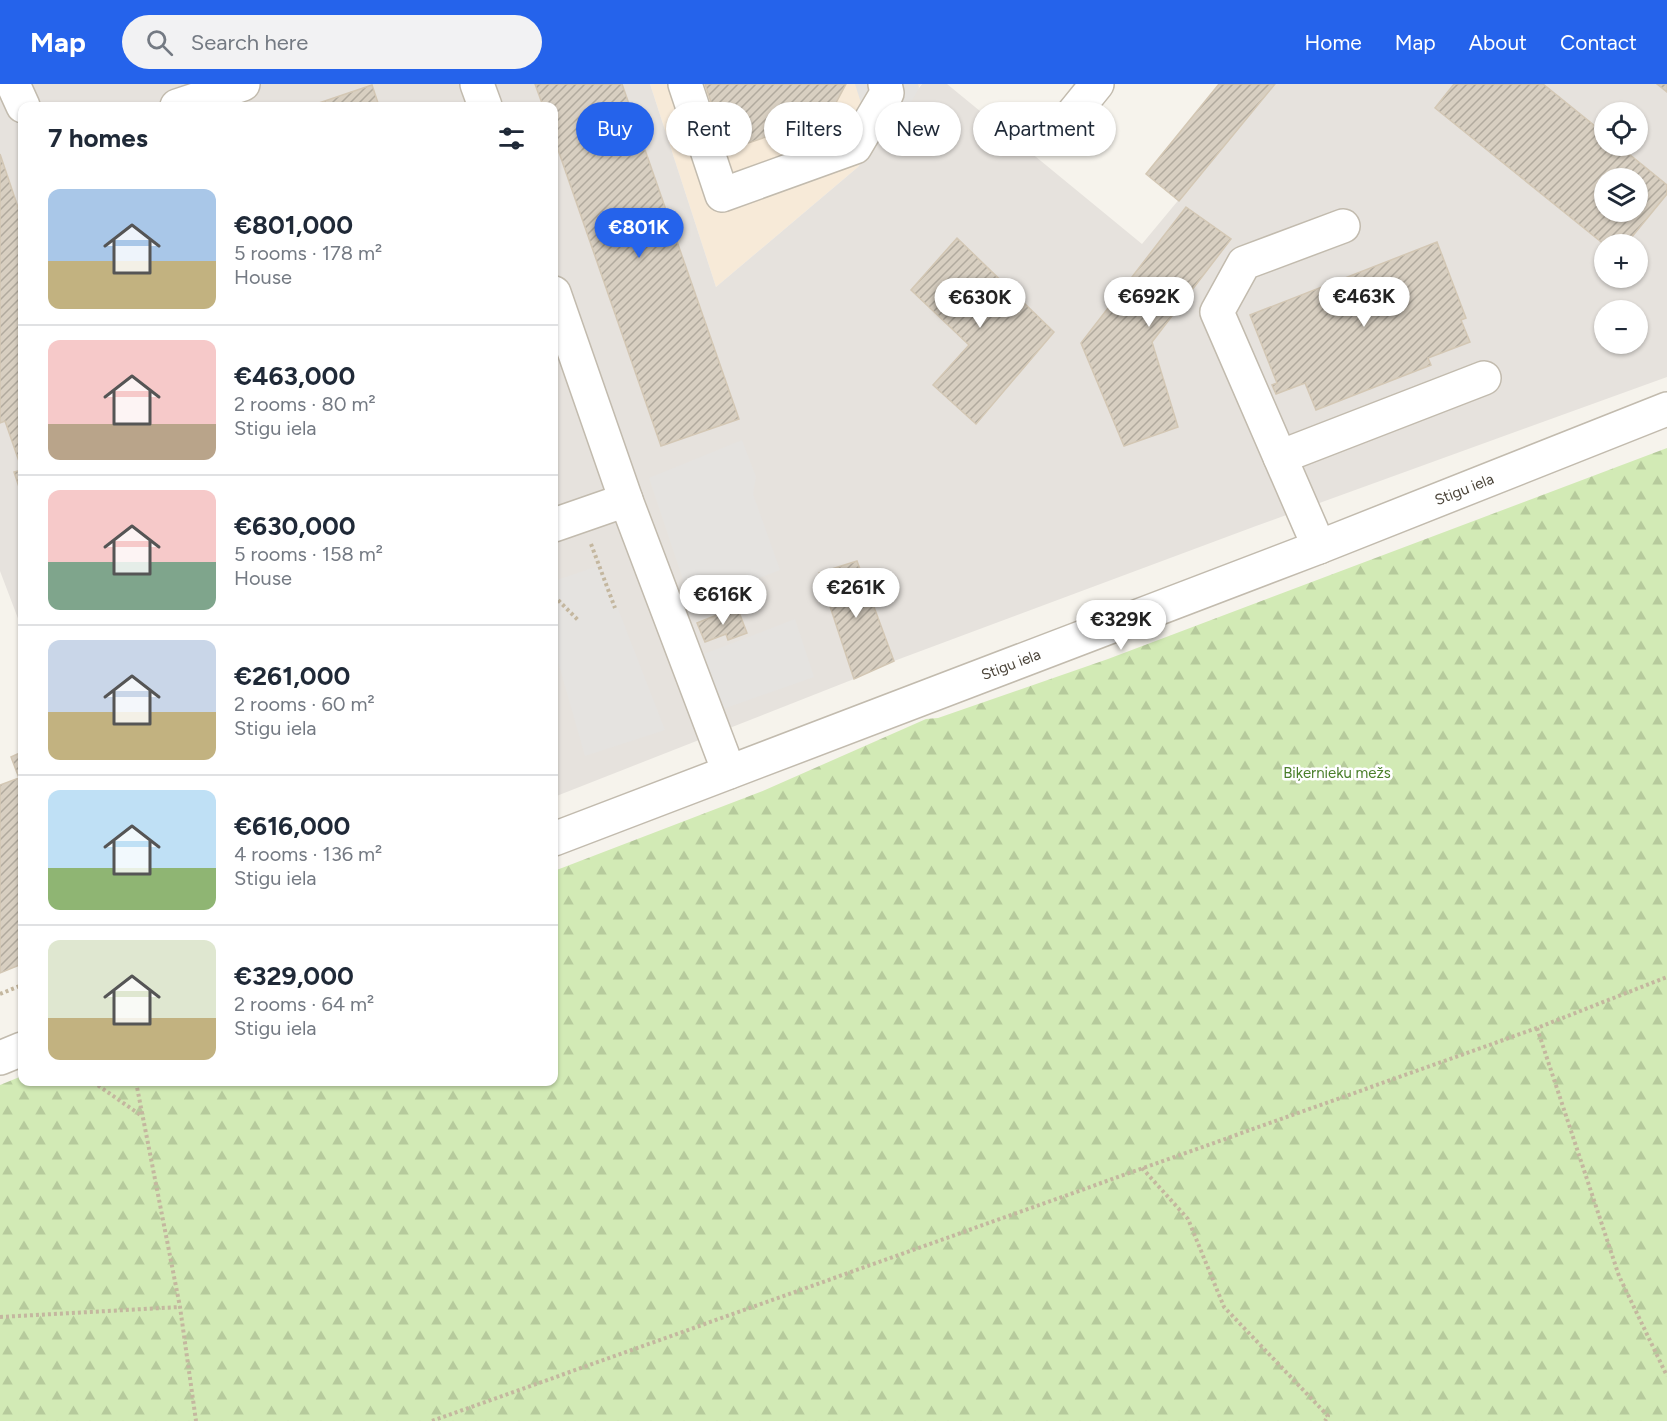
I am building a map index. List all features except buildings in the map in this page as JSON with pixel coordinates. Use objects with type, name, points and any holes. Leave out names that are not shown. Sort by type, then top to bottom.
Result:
[{"type":"street","points":[[13,84],[21,102]]},
{"type":"street","points":[[189,102],[243,84]]},
{"type":"street","points":[[477,84],[484,102]]},
{"type":"street","points":[[686,84],[722,195],[855,147],[887,93],[885,84]]},
{"type":"street","points":[[1083,102],[1097,84]]},
{"type":"street","points":[[1319,547],[1217,312],[1244,262],[1343,226]]},
{"type":"street","points":[[558,319],[562,345],[626,500],[729,772]]},
{"type":"street","points":[[1280,457],[1484,378]]},
{"type":"street","name":"Stigu iela","points":[[558,837],[1319,547],[1667,409]]},
{"type":"street","points":[[567,520],[626,500]]},
{"type":"street","points":[[0,1058],[18,1051]]},
{"type":"path","points":[[567,520],[615,608]]},
{"type":"path","points":[[558,600],[579,621]]},
{"type":"path","points":[[432,1421],[1537,1028],[1667,976]]},
{"type":"path","points":[[0,994],[18,987]]},
{"type":"path","points":[[1537,1028],[1619,1276],[1667,1376]]},
{"type":"path","points":[[99,1086],[143,1117]]},
{"type":"path","points":[[137,1086],[180,1306],[196,1421]]},
{"type":"path","points":[[1142,1168],[1188,1219],[1224,1307],[1328,1416],[1325,1421]]},
{"type":"path","points":[[0,1317],[180,1306]]},
{"type":"shaded area","points":[[0,84],[650,84],[666,133],[666,156],[673,156],[716,287],[858,167],[875,145],[875,156],[961,156],[961,102],[908,102],[922,84],[947,84],[973,105],[973,156],[1035,156],[1142,244],[1275,84],[1667,84],[1667,377],[1256,526],[894,661],[854,679],[558,795],[558,102],[18,102],[18,618],[0,571]]},
{"type":"shaded area","points":[[650,84],[921,84],[907,102],[875,102],[875,145],[858,167],[716,287],[673,156],[752,156],[752,102],[666,102],[666,133]]},
{"type":"shaded area","points":[[855,84],[918,84],[919,88],[911,102],[875,102],[875,120],[867,122],[863,102],[861,102]]},
{"type":"shaded area","points":[[742,440],[756,477],[753,494],[780,570],[691,604],[649,478]]},
{"type":"shaded area","points":[[601,565],[665,730],[585,756],[558,662],[558,580]]},
{"type":"shaded area","points":[[795,619],[814,677],[723,709],[704,654]]},
{"type":"green space","name":"Biķernieku mežs","points":[[1667,448],[1667,1421],[0,1421],[0,1085],[18,1078],[18,1086],[558,1086],[558,869],[765,790],[926,719],[938,718],[1108,659]]}]
